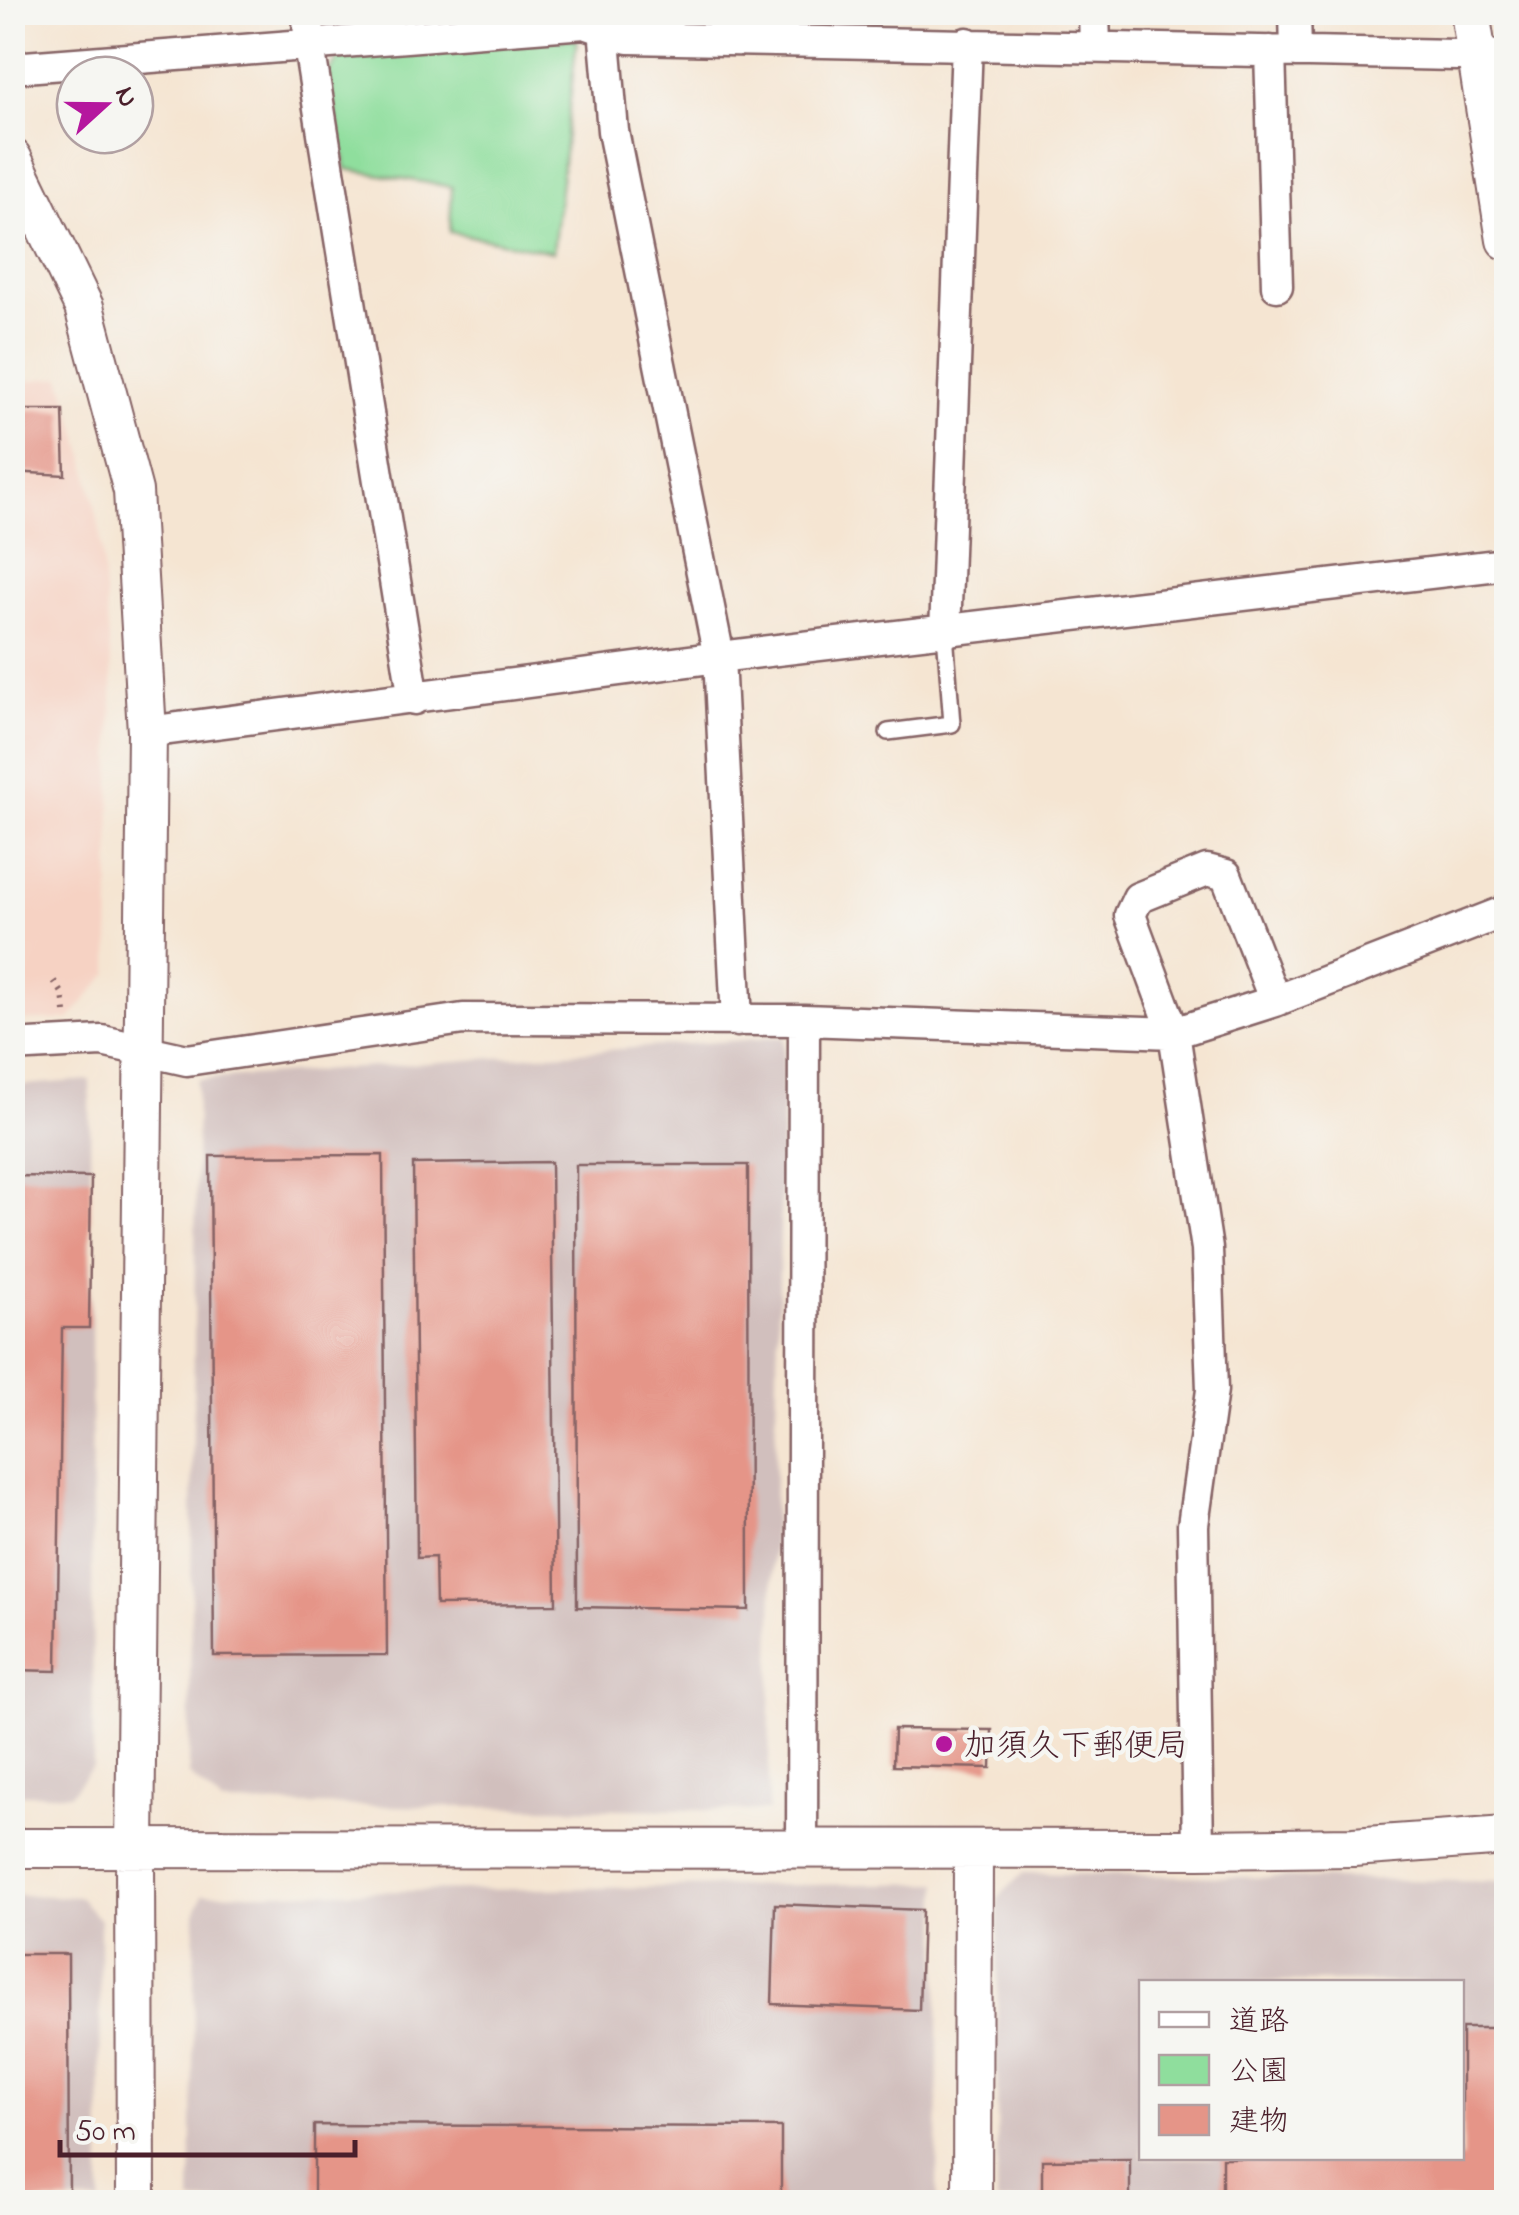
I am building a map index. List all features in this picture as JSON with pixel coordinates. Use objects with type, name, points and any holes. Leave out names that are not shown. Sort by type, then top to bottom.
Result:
[{"type":"street","points":[[308,12],[308,46],[414,699]]},
{"type":"street","points":[[1094,12],[1096,46]]},
{"type":"street","points":[[1276,286],[1283,52],[1295,12]]},
{"type":"street","points":[[1470,12],[1492,57],[1506,240]]},
{"type":"street","points":[[606,20],[612,131],[719,657],[737,1021]]},
{"type":"street","points":[[12,68],[606,20],[629,38],[1492,57]]},
{"type":"street","points":[[946,633],[968,44]]},
{"type":"street","points":[[12,158],[84,307],[133,491],[146,732],[136,2202]]},
{"type":"street","points":[[146,732],[719,657],[1506,564]]},
{"type":"street","points":[[1198,1849],[1192,1525],[1212,1390],[1208,1250],[1174,1033],[1130,914],[1138,898],[1207,870],[1226,876],[1274,1001]]},
{"type":"street","points":[[12,1046],[102,1041],[188,1060],[463,1019],[804,1020],[1174,1033],[1274,1001],[1506,912]]},
{"type":"street","points":[[802,1850],[804,1020]]},
{"type":"street","points":[[12,1848],[1198,1849],[1352,1847],[1506,1836]]},
{"type":"street","points":[[972,2202],[973,1849]]},
{"type":"lane","points":[[888,732],[952,724],[946,633]]},
{"type":"shaded area","points":[[61,377],[84,454],[100,531],[112,679],[109,973],[69,1019],[13,1021],[12,383]]},
{"type":"shaded area","points":[[784,1037],[768,1811],[222,1804],[189,1775],[197,1080]]},
{"type":"shaded area","points":[[90,1080],[93,1766],[70,1794],[13,1794],[13,1086]]},
{"type":"shaded area","points":[[1023,1873],[1506,1882],[1506,2202],[997,2202],[998,1898]]},
{"type":"shaded area","points":[[939,1883],[937,2202],[191,2202],[195,1913],[203,1894]]},
{"type":"shaded area","points":[[13,1895],[79,1897],[100,1920],[101,2202],[13,2202]]},
{"type":"green space","points":[[577,38],[553,252],[450,232],[452,187],[346,169],[328,73],[341,55]]},
{"type":"building","points":[[12,410],[63,410],[65,475],[12,472]]},
{"type":"building","points":[[383,1155],[387,1655],[214,1656],[210,1156]]},
{"type":"building","points":[[551,1162],[556,1604],[436,1605],[435,1557],[417,1558],[413,1164]]},
{"type":"building","points":[[576,1165],[748,1165],[749,1610],[577,1607]]},
{"type":"building","points":[[12,1176],[91,1177],[89,1328],[62,1328],[57,1671],[12,1670]]},
{"type":"building","points":[[894,1729],[992,1730],[991,1768],[893,1766]]},
{"type":"building","points":[[775,1904],[922,1910],[919,2010],[772,2004]]},
{"type":"building","points":[[12,1954],[68,1954],[69,2202],[12,2202]]},
{"type":"building","points":[[1464,2028],[1506,2028],[1506,2202],[1222,2202],[1222,2160],[1464,2160]]},
{"type":"building","points":[[314,2125],[781,2127],[781,2202],[314,2202]]},
{"type":"building","points":[[1130,2159],[1130,2202],[1042,2202],[1042,2160]]},
{"type":"place","name":"加須久下郵便局","points":[[944,1744]]}]
